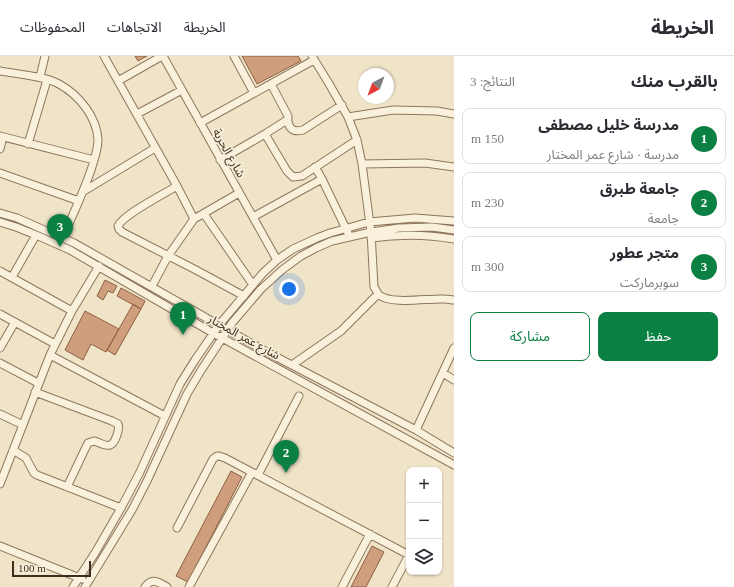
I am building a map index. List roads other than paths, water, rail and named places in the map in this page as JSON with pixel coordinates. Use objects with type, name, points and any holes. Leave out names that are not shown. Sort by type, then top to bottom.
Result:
[{"type":"street","points":[[28,144],[43,79],[45,56]]},
{"type":"street","points":[[104,56],[194,219]]},
{"type":"street","points":[[118,81],[162,56]]},
{"type":"street","name":"شارع الحرية","points":[[162,56],[276,260]]},
{"type":"street","points":[[234,56],[254,93]]},
{"type":"street","points":[[200,123],[271,84],[313,58],[342,105],[357,140],[370,222],[374,286],[378,294],[393,299],[454,300]]},
{"type":"street","points":[[0,73],[43,79],[58,84],[74,94],[84,105],[93,122],[98,140],[94,160],[84,191],[63,237]]},
{"type":"street","points":[[271,84],[288,116],[290,127],[294,130],[303,130],[342,105]]},
{"type":"street","points":[[137,114],[182,90]]},
{"type":"street","points":[[348,117],[393,110],[437,111],[454,114]]},
{"type":"street","points":[[220,160],[288,120]]},
{"type":"street","points":[[265,134],[287,171],[293,177],[302,176],[357,140]]},
{"type":"street","points":[[0,149],[2,137],[94,160]]},
{"type":"street","points":[[84,191],[156,148]]},
{"type":"street","points":[[362,164],[425,163],[454,167]]},
{"type":"street","points":[[315,167],[350,236]]},
{"type":"street","points":[[0,173],[79,201]]},
{"type":"street","points":[[253,218],[322,179]]},
{"type":"street","points":[[177,186],[137,209],[122,220],[118,226],[119,230],[244,296]]},
{"type":"street","points":[[152,286],[168,256],[194,219],[239,193]]},
{"type":"street","name":"شارع عمر المختار","points":[[0,213],[18,218],[63,237],[219,325],[416,430],[454,453]]},
{"type":"street","points":[[204,214],[253,285]]},
{"type":"street","points":[[73,587],[95,553],[139,474],[180,384],[219,325],[263,273],[276,260],[293,249],[317,238],[370,222],[414,218],[454,221]]},
{"type":"street","name":"شارع عمر المختار","points":[[0,222],[16,227],[70,250],[213,333],[454,465]]},
{"type":"street","points":[[371,235],[414,227],[432,227],[454,230]]},
{"type":"street","points":[[12,277],[36,235]]},
{"type":"street","points":[[0,546],[79,578],[86,584],[132,510],[187,394],[200,372],[227,329],[261,289],[293,261],[309,251],[324,244],[350,236],[405,235],[434,236],[454,239]]},
{"type":"street","points":[[0,484],[3,467],[13,450],[50,355],[72,311],[99,266]]},
{"type":"street","points":[[0,271],[72,311]]},
{"type":"street","points":[[292,364],[341,331],[378,294]]},
{"type":"street","points":[[0,314],[55,344]]},
{"type":"street","points":[[0,348],[15,322]]},
{"type":"street","points":[[416,430],[454,348]]},
{"type":"street","points":[[50,355],[165,416]]},
{"type":"street","points":[[1,364],[38,384]]},
{"type":"street","points":[[443,373],[454,380]]},
{"type":"street","points":[[35,392],[117,423],[117,434],[112,444],[109,446],[94,441],[88,443],[67,487]]},
{"type":"street","points":[[189,587],[299,396]]},
{"type":"street","points":[[0,414],[23,425]]},
{"type":"street","points":[[13,450],[26,458],[34,473],[121,508]]},
{"type":"street","points":[[177,528],[214,458],[217,456],[222,456],[406,553]]},
{"type":"street","points":[[342,587],[370,534]]},
{"type":"street","points":[[392,587],[406,561]]},
{"type":"street","points":[[145,587],[152,581],[166,587]]},
{"type":"place","name":"متجر عطور","points":[[60,247]]},
{"type":"place","name":"مدرسة خليل مصطفى","points":[[183,335]]},
{"type":"place","name":"جامعة طبرق","points":[[286,473]]}]
